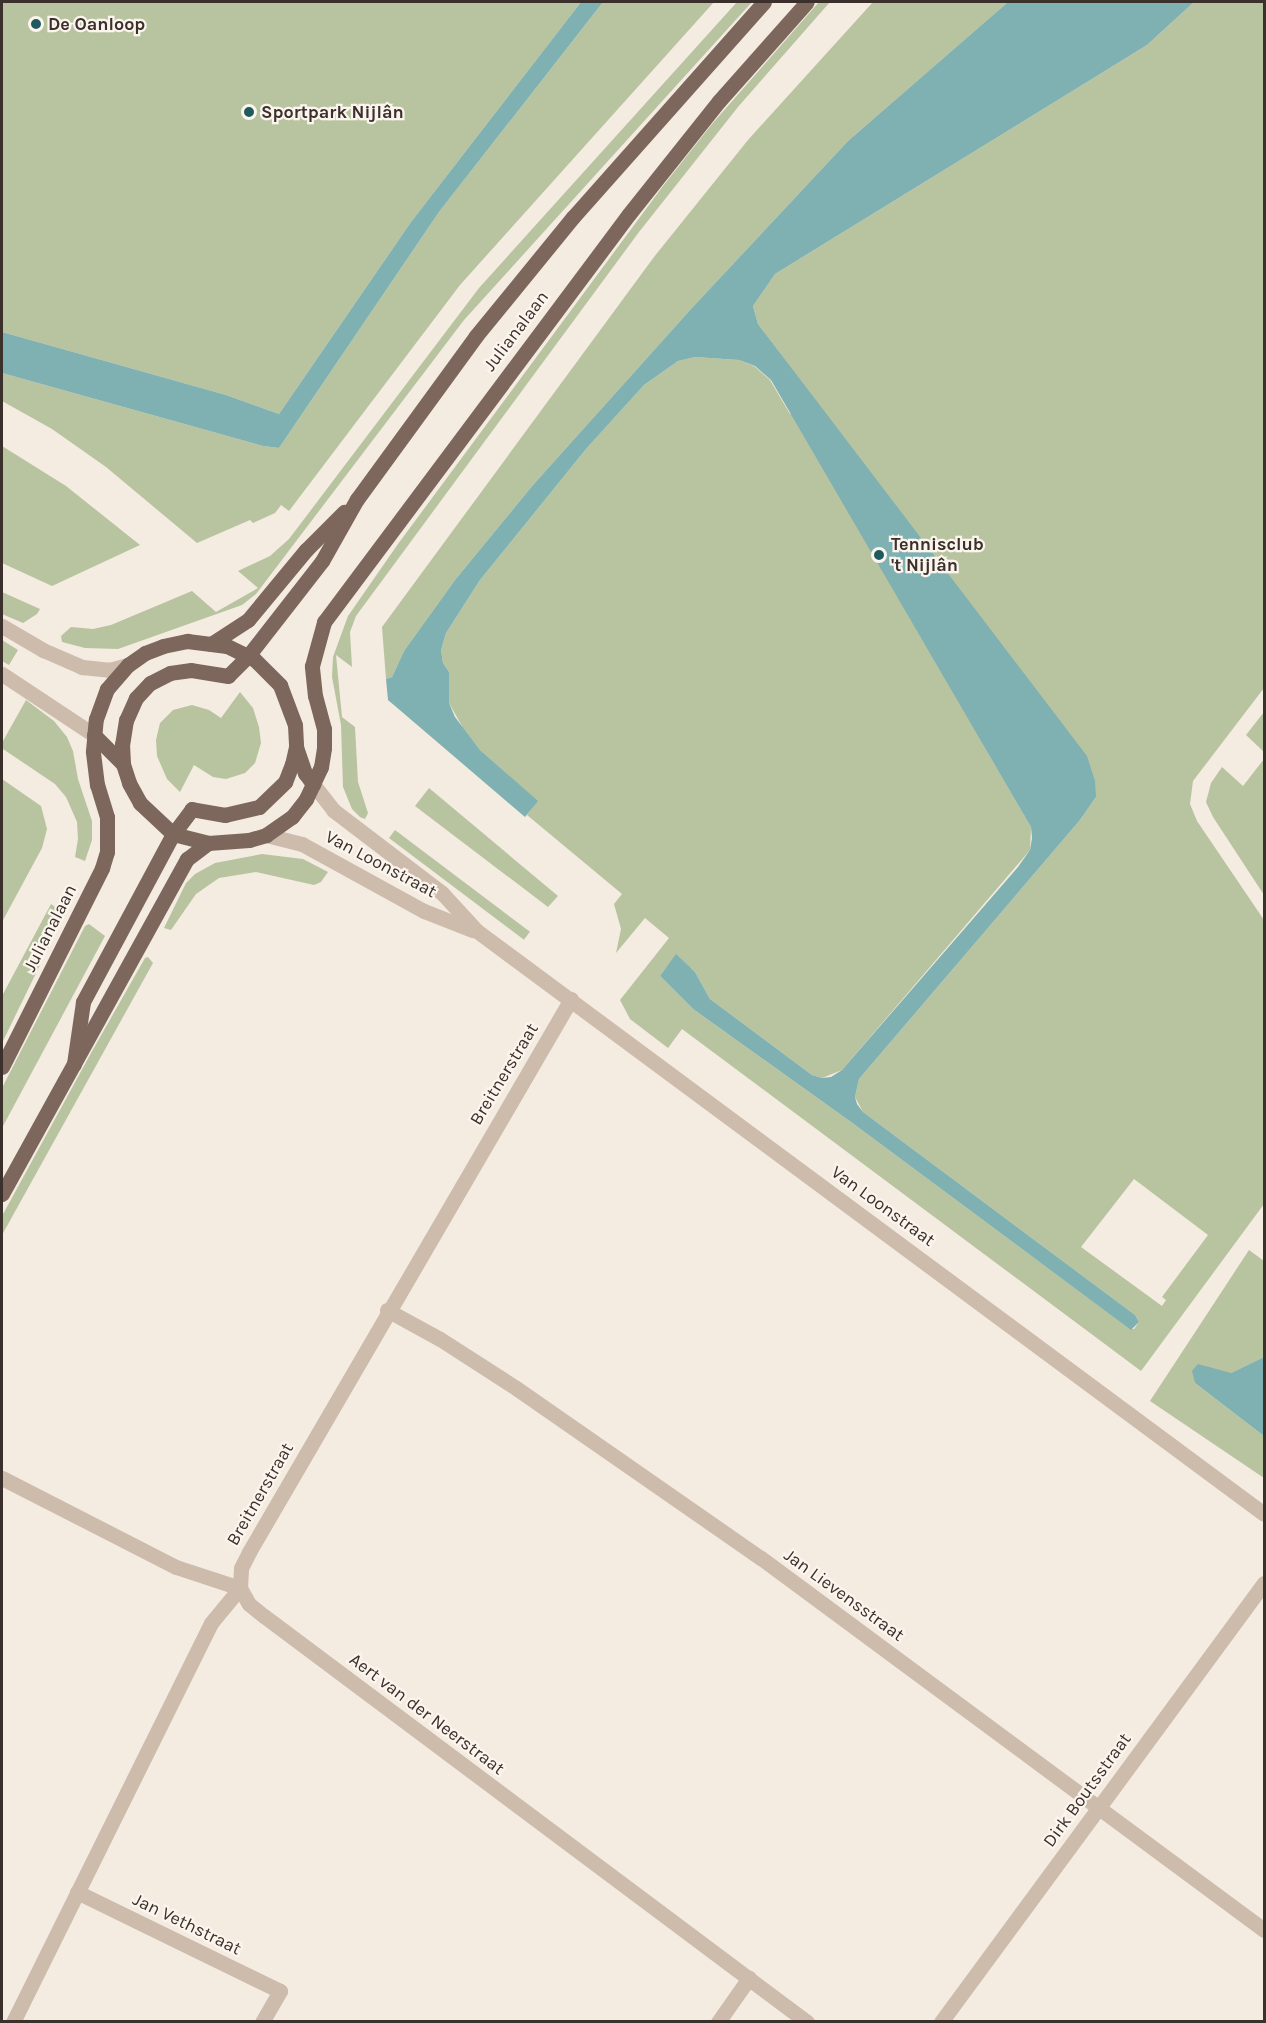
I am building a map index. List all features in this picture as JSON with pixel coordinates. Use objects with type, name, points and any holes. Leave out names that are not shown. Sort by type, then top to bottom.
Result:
[{"type":"main road","name":"Julianalaan","points":[[123,764],[122,744],[126,720],[136,698],[150,683],[170,673],[191,670],[228,676],[248,656],[322,561],[357,499],[476,336],[573,216],[764,2]]},
{"type":"main road","name":"Julianalaan","points":[[266,835],[292,817],[313,784],[324,748],[324,729],[312,666],[324,622],[635,206],[719,101],[807,2]]},
{"type":"main road","name":"Julianalaan","points":[[211,644],[248,620],[306,550],[357,499]]},
{"type":"main road","name":"Julianalaan","points":[[2,1067],[102,868],[109,834],[108,818],[93,768],[94,735],[104,696],[116,676],[145,653],[163,646],[187,641],[227,646],[248,656],[267,670],[280,686],[292,715],[296,747]]},
{"type":"main road","points":[[94,735],[123,764],[140,803],[173,834],[208,843],[249,840],[266,835]]},
{"type":"main road","points":[[296,747],[305,773],[313,784]]},
{"type":"main road","points":[[74,1064],[82,1002],[173,834],[192,809],[225,815],[259,807],[285,782],[296,747]]},
{"type":"main road","points":[[2,1194],[187,859],[195,850],[208,843]]},
{"type":"street","points":[[2,626],[43,650],[82,668],[109,670],[128,665]]},
{"type":"street","points":[[2,674],[94,735]]},
{"type":"street","name":"Van Loonstraat","points":[[313,784],[333,810],[442,893],[477,931],[1264,1514]]},
{"type":"street","name":"Van Loonstraat","points":[[266,835],[302,844],[424,911],[477,931]]},
{"type":"street","name":"Breitnerstraat","points":[[13,2022],[212,1623],[240,1588],[241,1568],[249,1552],[387,1310],[571,999]]},
{"type":"street","name":"Jan Lievensstraat","points":[[387,1310],[440,1339],[516,1388],[761,1558],[1264,1930]]},
{"type":"street","points":[[2,1478],[177,1568],[240,1588]]},
{"type":"street","name":"Dirk Boutsstraat","points":[[942,2022],[1098,1806],[1264,1583]]},
{"type":"street","name":"Aert van der Neerstraat","points":[[240,1588],[249,1604],[264,1616],[807,2022]]},
{"type":"street","name":"Jan Vethstraat","points":[[77,1892],[280,1991],[262,2022]]},
{"type":"street","points":[[718,2022],[749,1978]]},
{"type":"green space","name":"Sportpark Nijlân","points":[[2,2],[581,2],[411,222],[279,414],[226,395],[2,332]]},
{"type":"green space","points":[[603,2],[714,2],[460,285],[289,511],[281,505],[275,513],[253,523],[250,520],[197,543],[106,467],[52,429],[2,401],[2,373],[263,446],[279,448],[439,212]]},
{"type":"green space","points":[[737,2],[752,2],[464,320],[256,594],[242,605],[118,649],[85,648],[62,642],[61,636],[71,627],[93,629],[111,625],[192,591],[216,612],[258,588],[238,571],[270,556],[289,539],[479,288]]},
{"type":"green space","points":[[819,2],[830,2],[738,107],[639,232],[356,616],[350,632],[352,667],[336,655],[342,717],[355,727],[358,782],[368,813],[365,819],[360,817],[352,809],[343,787],[341,725],[332,677],[333,657],[348,616],[398,544],[663,186],[712,124]]},
{"type":"green space","points":[[873,2],[1008,2],[848,141],[691,309],[533,485],[455,580],[404,651],[392,677],[386,679],[382,627],[654,257],[748,140]]},
{"type":"green space","points":[[1194,2],[1264,2],[1264,688],[1193,781],[1190,804],[1197,821],[1264,920],[1264,1204],[1141,1371],[682,1029],[668,1048],[630,1019],[620,1000],[669,938],[645,918],[616,953],[621,929],[614,904],[622,894],[527,815],[537,801],[480,750],[463,728],[449,703],[449,672],[443,663],[441,650],[446,633],[480,580],[586,449],[644,385],[678,361],[695,357],[739,360],[754,366],[770,380],[790,414],[813,397],[758,324],[753,306],[775,274],[1147,45]],"holes":[[[983,744],[1096,797],[1080,820],[859,1079],[855,1097],[863,1112],[1135,1315],[1139,1322],[1134,1329],[1130,1329],[851,1122],[693,1009],[660,976],[676,955],[695,972],[710,999],[812,1075],[822,1078],[842,1070],[1030,850],[1031,827]],[[1134,1179],[1208,1235],[1162,1297],[1166,1300],[1162,1306],[1081,1247]]]},
{"type":"green space","points":[[2,446],[66,486],[140,545],[52,586],[2,563]]},
{"type":"green space","points":[[2,592],[40,609],[37,614],[23,623],[2,614]]},
{"type":"green space","points":[[2,640],[18,650],[9,665],[2,661]]},
{"type":"green space","points":[[240,692],[253,708],[259,727],[261,743],[255,763],[245,773],[226,779],[213,777],[194,765],[180,792],[167,779],[157,756],[156,740],[160,723],[173,710],[192,705],[209,710],[221,718]]},
{"type":"green space","points":[[26,700],[54,721],[67,737],[73,751],[78,779],[92,821],[92,840],[85,861],[75,857],[78,839],[77,822],[66,797],[55,784],[3,749],[3,741]]},
{"type":"green space","points":[[1264,712],[1264,752],[1246,735]]},
{"type":"green space","points":[[1264,759],[1264,895],[1213,817],[1206,802],[1211,783],[1222,767],[1243,786]]},
{"type":"green space","points":[[2,779],[41,806],[47,829],[42,848],[2,922]]},
{"type":"green space","points":[[429,788],[558,896],[548,907],[415,806]]},
{"type":"green space","points":[[395,830],[530,932],[524,940],[389,838]]},
{"type":"green space","points":[[262,854],[303,859],[328,872],[321,882],[314,885],[256,872],[219,878],[196,894],[171,930],[164,928],[186,883],[195,874],[215,863]]},
{"type":"green space","points":[[51,904],[65,914],[61,923],[52,919],[49,926],[57,930],[2,1043],[2,996]]},
{"type":"green space","points":[[89,924],[105,936],[2,1128],[2,1088],[85,926]]},
{"type":"green space","points":[[148,957],[153,963],[2,1235],[2,1216],[91,1053],[145,958]]},
{"type":"green space","points":[[1249,1250],[1264,1261],[1264,1357],[1231,1373],[1195,1383],[1264,1436],[1264,1478],[1150,1401]]},
{"type":"water","points":[[581,2],[603,2],[439,212],[279,448],[263,446],[2,373],[2,332],[226,395],[279,414],[411,222]]},
{"type":"water","points":[[1008,2],[1194,2],[1147,45],[775,274],[753,306],[758,324],[1087,756],[1095,781],[1096,797],[1080,820],[859,1079],[855,1097],[857,1104],[863,1112],[1135,1315],[1139,1322],[1131,1330],[851,1122],[693,1009],[660,976],[676,954],[695,972],[710,999],[812,1075],[822,1078],[831,1077],[842,1070],[1018,867],[1030,850],[1032,838],[1031,827],[771,380],[755,366],[739,360],[695,357],[678,361],[644,385],[586,449],[480,580],[446,633],[441,650],[443,663],[449,672],[449,703],[455,717],[480,750],[538,801],[525,817],[388,700],[386,679],[392,677],[404,651],[455,580],[533,485],[691,309],[848,141]]},
{"type":"water","points":[[1264,1357],[1264,1436],[1195,1383],[1192,1371],[1198,1364],[1231,1373]]},
{"type":"place","name":"De Oanloop","points":[[36,24]]},
{"type":"place","name":"Sportpark Nijlân","points":[[249,112]]},
{"type":"place","name":"Tennisclub 't Nijlân","points":[[879,555]]}]
